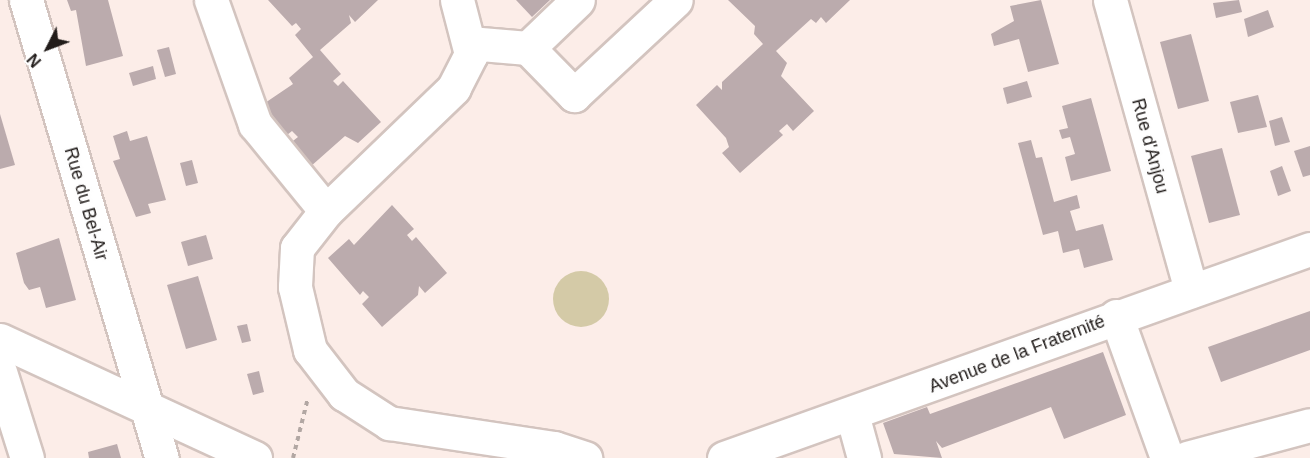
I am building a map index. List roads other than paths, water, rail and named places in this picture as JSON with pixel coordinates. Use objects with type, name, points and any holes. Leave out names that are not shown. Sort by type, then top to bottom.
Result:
[{"type":"street","name":"Rue du Bel-Air","points":[[26,0],[162,458]]},
{"type":"street","points":[[211,0],[255,124],[327,211]]},
{"type":"street","points":[[457,0],[471,54],[454,88],[327,211],[297,248],[295,287],[310,350],[344,394],[389,423],[554,448],[585,458]]},
{"type":"street","points":[[528,48],[578,0]]},
{"type":"street","points":[[469,43],[528,48],[574,95],[676,0]]},
{"type":"street","name":"Rue d'Anjou","points":[[1110,0],[1191,291]]},
{"type":"street","name":"Avenue de la Fraternité","points":[[724,458],[852,414],[1116,316],[1310,249]]},
{"type":"street","points":[[1116,316],[1167,458]]},
{"type":"street","points":[[0,340],[255,458]]},
{"type":"street","points":[[0,372],[27,458]]},
{"type":"street","points":[[852,414],[864,458]]},
{"type":"street","points":[[1187,458],[1310,425]]}]
